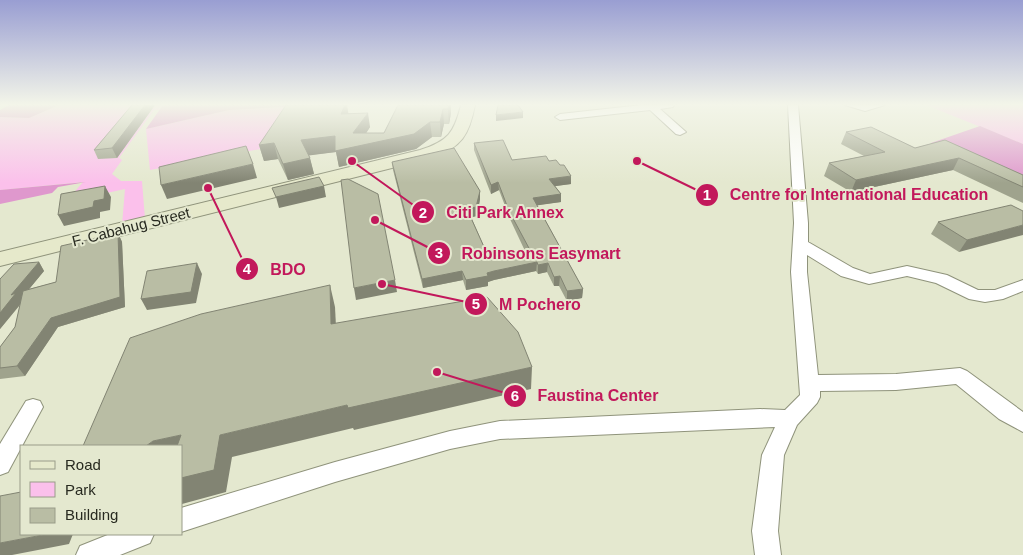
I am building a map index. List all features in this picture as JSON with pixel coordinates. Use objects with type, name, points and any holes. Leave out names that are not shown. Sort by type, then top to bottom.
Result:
[{"type":"main road","name":"F. Cabahug Street","points":[[0,259],[426,154],[449,146],[457,139],[461,131]]},
{"type":"street","points":[[768,555],[765,531],[773,455],[789,420],[802,409],[810,397],[799,272],[801,223],[795,131]]},
{"type":"street","points":[[799,243],[847,272],[869,278],[880,278],[907,270],[941,279],[975,295],[985,296],[997,295],[1023,285]]},
{"type":"street","points":[[809,383],[896,382],[952,375],[960,376],[1006,414],[1023,423]]},
{"type":"street","points":[[0,465],[33,406]]},
{"type":"street","points":[[182,520],[335,472],[450,440],[500,430],[760,418],[789,420]]},
{"type":"street","points":[[89,555],[139,535]]},
{"type":"green space","points":[[0,131],[139,131],[119,158],[122,160],[112,174],[121,181],[142,181],[145,219],[122,225],[125,189],[66,202],[83,182],[0,190]]},
{"type":"green space","points":[[146,131],[281,131],[271,147],[150,170]]},
{"type":"green space","points":[[990,131],[1023,131],[1023,144]]},
{"type":"shaded area","points":[[966,131],[992,131],[1023,144],[1023,186],[931,143]]},
{"type":"shaded area","points":[[86,182],[58,187],[52,193],[0,204],[0,190]]},
{"type":"building","points":[[110,131],[125,131],[112,148],[94,150]]},
{"type":"building","points":[[269,131],[355,131],[353,133],[384,133],[385,131],[418,131],[414,134],[335,151],[335,136],[301,140],[310,158],[283,164],[274,143],[259,145]]},
{"type":"building","points":[[879,131],[915,148],[945,140],[1023,175],[1023,187],[959,158],[856,180],[829,163],[885,152],[846,132]]},
{"type":"building","points":[[503,140],[512,160],[546,156],[549,161],[556,160],[560,165],[564,165],[571,176],[549,179],[561,194],[533,198],[583,289],[567,291],[560,276],[554,277],[548,263],[538,265],[537,262],[494,271],[487,273],[488,276],[466,280],[462,271],[422,279],[392,162],[454,148],[480,191],[476,207],[467,209],[489,258],[530,250],[509,211],[498,182],[491,185],[474,143]]},
{"type":"building","points":[[246,146],[253,164],[161,185],[159,167]]},
{"type":"building","points":[[319,177],[324,186],[276,197],[272,188]]},
{"type":"building","points":[[348,179],[378,194],[395,280],[354,288],[341,180]]},
{"type":"building","points":[[105,186],[104,199],[94,201],[93,207],[58,215],[61,194]]},
{"type":"building","points":[[1011,205],[1023,211],[1023,225],[967,240],[938,222]]},
{"type":"building","points":[[118,233],[120,297],[51,318],[17,366],[0,368],[0,347],[15,327],[23,291],[56,282],[61,246]]},
{"type":"building","points":[[39,262],[11,295],[16,293],[0,313],[0,279],[14,264]]},
{"type":"building","points":[[197,263],[191,292],[141,299],[147,271]]},
{"type":"building","points":[[330,285],[331,324],[487,297],[518,332],[532,367],[348,408],[347,405],[220,435],[214,470],[182,478],[182,445],[177,445],[181,435],[153,441],[147,445],[83,445],[130,338],[201,314]]},
{"type":"building","points":[[20,492],[20,535],[43,535],[0,543],[0,496]]},
{"type":"place","name":"Citi Park Annex","points":[[352,161]]},
{"type":"place","name":"Centre for International Education","points":[[637,161]]},
{"type":"place","name":"BDO","points":[[208,188]]},
{"type":"place","name":"Robinsons Easymart","points":[[375,220]]},
{"type":"place","name":"M Pochero","points":[[382,284]]},
{"type":"place","name":"Faustina Center","points":[[437,372]]}]
